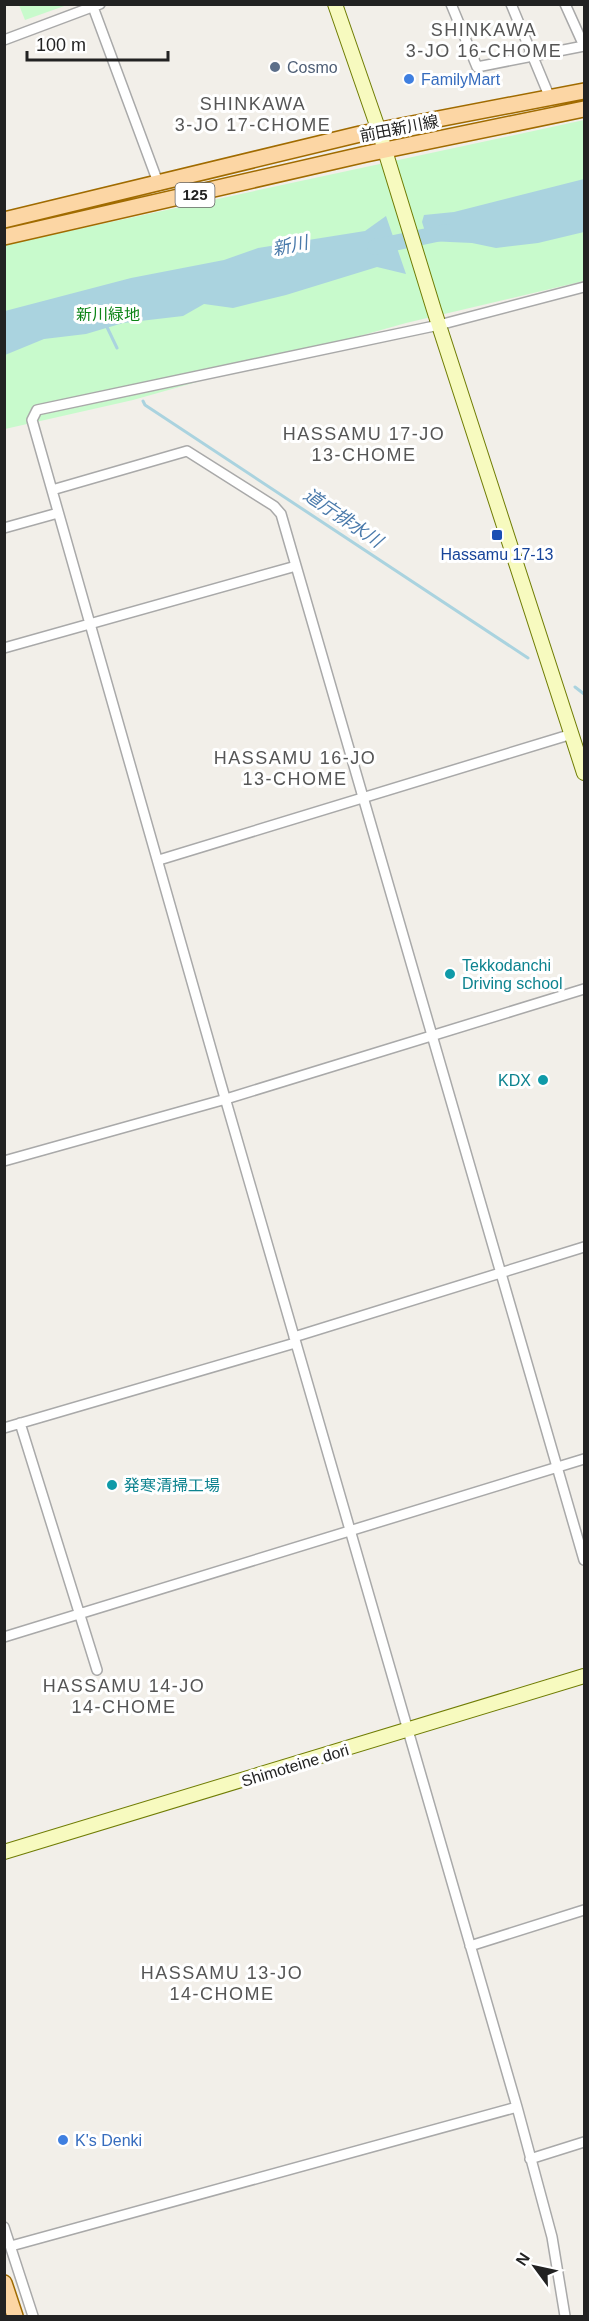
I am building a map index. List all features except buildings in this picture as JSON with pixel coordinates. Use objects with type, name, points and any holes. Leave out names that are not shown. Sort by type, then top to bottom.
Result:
[{"type":"main road","name":"前田新川線","points":[[4,220],[379,131],[585,91]]},
{"type":"main road","name":"前田新川線","points":[[4,237],[385,150],[585,109]]},
{"type":"main road","points":[[4,2283],[15,2316]]},
{"type":"street","points":[[335,4],[379,131],[434,310],[585,773]]},
{"type":"street","points":[[451,4],[477,67],[584,46],[565,4]]},
{"type":"street","points":[[510,4],[550,98]]},
{"type":"street","points":[[4,40],[96,6],[159,185]]},
{"type":"street","points":[[565,2316],[552,2236],[517,2107],[32,420],[37,410],[439,325],[585,287]]},
{"type":"street","points":[[52,490],[187,451],[274,506],[281,514],[585,1560]]},
{"type":"street","points":[[4,528],[58,513]]},
{"type":"street","points":[[4,648],[90,626],[296,566]]},
{"type":"street","points":[[159,861],[363,796],[572,734]]},
{"type":"street","points":[[4,1161],[226,1099],[585,989]]},
{"type":"street","points":[[4,1428],[295,1340],[585,1247]]},
{"type":"street","points":[[20,1423],[97,1670]]},
{"type":"street","points":[[4,1637],[585,1458]]},
{"type":"street","name":"Shimoteine dori","points":[[4,1852],[585,1676]]},
{"type":"street","points":[[470,1946],[585,1910]]},
{"type":"street","points":[[10,2246],[517,2107]]},
{"type":"street","points":[[530,2159],[585,2142]]},
{"type":"street","points":[[4,2227],[33,2316]]},
{"type":"green space","points":[[19,5],[67,5],[25,20]]},
{"type":"green space","name":"新川緑地","points":[[584,120],[584,281],[406,323],[133,400],[5,429],[4,245]]},
{"type":"water","points":[[584,179],[584,232],[538,243],[496,248],[472,243],[428,241],[422,222],[424,215],[454,212]]},
{"type":"water","points":[[386,216],[406,274],[377,267],[286,295],[233,308],[204,304],[183,316],[123,323],[86,334],[44,339],[5,355],[5,311],[131,278],[224,260],[258,248],[365,231]]},
{"type":"waterway","name":"新川","points":[[375,247],[446,232]]},
{"type":"waterway","name":"道庁排水川","points":[[106,325],[117,348]]},
{"type":"waterway","name":"道庁排水川","points":[[143,401],[145,405],[528,658]]},
{"type":"waterway","name":"道庁排水川","points":[[575,687],[584,694]]},
{"type":"place","name":"Cosmo","points":[[275,67]]},
{"type":"place","name":"FamilyMart","points":[[409,79]]},
{"type":"place","name":"Hassamu 17-13","points":[[497,535]]},
{"type":"place","name":"Tekkodanchi Driving school","points":[[450,974]]},
{"type":"place","name":"KDX","points":[[543,1080]]},
{"type":"place","name":"発寒清掃工場","points":[[112,1485]]},
{"type":"place","name":"K's Denki","points":[[63,2140]]},
{"type":"district","name":"SHINKAWA 3-JO 16-CHOME","points":[[484,40]]},
{"type":"district","name":"SHINKAWA 3-JO 17-CHOME","points":[[253,114]]},
{"type":"district","name":"HASSAMU 17-JO 13-CHOME","points":[[364,444]]},
{"type":"district","name":"HASSAMU 16-JO 13-CHOME","points":[[295,768]]},
{"type":"district","name":"HASSAMU 14-JO 14-CHOME","points":[[124,1696]]},
{"type":"district","name":"HASSAMU 13-JO 14-CHOME","points":[[222,1983]]}]
